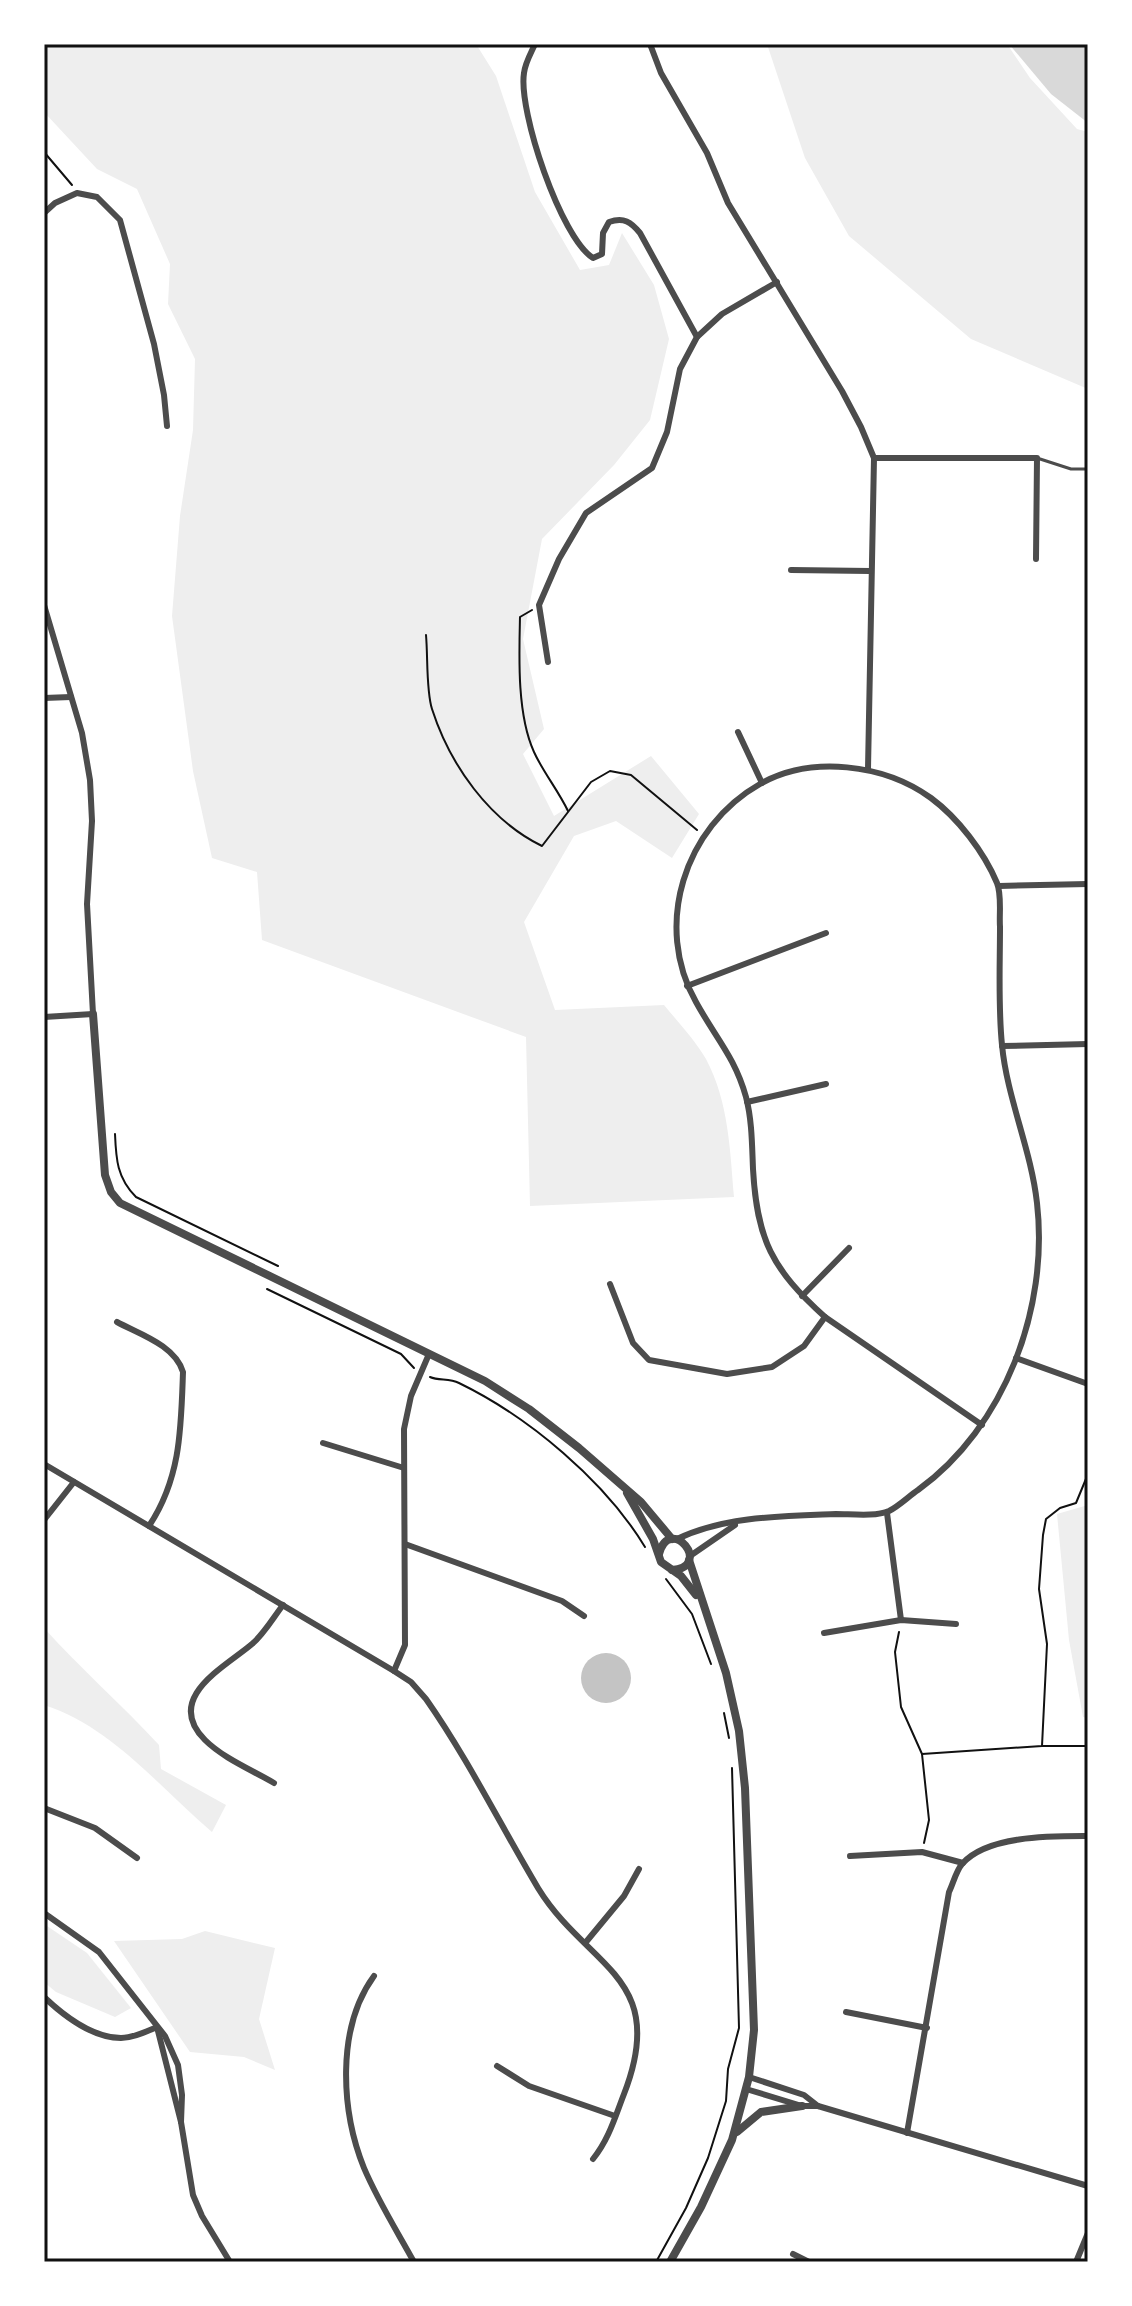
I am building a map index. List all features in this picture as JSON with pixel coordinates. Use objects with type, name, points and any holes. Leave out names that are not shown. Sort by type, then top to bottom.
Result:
[{"type":"street","points":[[535,44],[524,71],[527,108],[534,143],[559,208],[586,253],[593,258],[602,254],[603,233],[609,222],[631,222],[697,337]]},
{"type":"street","points":[[650,44],[661,73],[707,153],[728,203],[842,391],[874,458],[868,769]]},
{"type":"street","points":[[44,213],[55,203],[77,193],[97,197],[120,220],[154,344],[167,426]]},
{"type":"street","points":[[548,662],[539,605],[559,559],[586,513],[652,468],[667,432],[680,369],[697,337],[722,314],[777,282]]},
{"type":"street","points":[[874,458],[1037,458],[1036,559]]},
{"type":"street","points":[[791,570],[870,571]]},
{"type":"street","points":[[44,605],[82,733],[90,780],[92,821],[87,904],[93,1014],[104,1168],[115,1198],[133,1211],[485,1381],[529,1409],[579,1448],[641,1502],[674,1539],[686,1545],[732,1695],[743,1768],[754,2030],[749,2077],[732,2140],[711,2188],[670,2262]]},
{"type":"street","points":[[44,698],[71,697]]},
{"type":"street","points":[[738,732],[762,783]]},
{"type":"street","points":[[654,1555],[674,1539],[707,1528],[762,1517],[887,1513],[939,1474],[967,1446],[982,1425],[1016,1358],[1033,1302],[1039,1256],[1037,1203],[1002,1046],[999,886],[969,837],[931,798],[903,782],[868,769],[811,769],[762,783],[743,796],[703,837],[691,855],[676,911],[676,939],[687,986],[705,1018],[723,1041],[738,1071],[747,1102],[760,1227],[781,1273],[825,1317],[982,1425]]},
{"type":"street","points":[[999,886],[1088,884]]},
{"type":"street","points":[[687,986],[826,933]]},
{"type":"street","points":[[44,1017],[93,1014]]},
{"type":"street","points":[[1002,1046],[1088,1044]]},
{"type":"street","points":[[747,1102],[826,1084]]},
{"type":"street","points":[[802,1296],[849,1248]]},
{"type":"street","points":[[610,1284],[633,1343],[649,1360],[727,1374],[772,1367],[804,1346],[825,1317]]},
{"type":"street","points":[[117,1322],[175,1356],[183,1372],[173,1477],[163,1504],[149,1526]]},
{"type":"street","points":[[394,1671],[405,1645],[404,1468],[407,1407],[429,1354]]},
{"type":"street","points":[[1016,1358],[1088,1384]]},
{"type":"street","points":[[323,1443],[404,1468]]},
{"type":"street","points":[[44,1464],[394,1671],[411,1682],[431,1706],[546,1900],[619,1978],[631,2001],[637,2043],[634,2064],[607,2142],[593,2159]]},
{"type":"street","points":[[44,1520],[74,1482]]},
{"type":"street","points":[[627,1492],[649,1531],[654,1555],[668,1574],[685,1580],[701,1602]]},
{"type":"street","points":[[887,1513],[901,1620]]},
{"type":"street","points":[[668,1574],[681,1569],[689,1558],[738,1523]]},
{"type":"street","points":[[405,1544],[562,1601],[584,1616]]},
{"type":"street","points":[[274,1783],[207,1742],[197,1729],[191,1712],[197,1691],[221,1667],[253,1643],[283,1605]]},
{"type":"street","points":[[824,1633],[901,1620],[956,1624]]},
{"type":"street","points":[[44,1808],[95,1828],[137,1858]]},
{"type":"street","points":[[907,2133],[949,1892],[963,1863],[990,1847],[1027,1837],[1088,1836]]},
{"type":"street","points":[[850,1856],[922,1852],[963,1863]]},
{"type":"street","points":[[586,1942],[624,1896],[639,1869]]},
{"type":"street","points":[[44,1913],[99,1952],[171,2046],[178,2065],[182,2095],[181,2122],[193,2195],[230,2262]]},
{"type":"street","points":[[374,1976],[362,1994],[352,2019],[349,2101],[363,2164],[381,2204],[414,2262]]},
{"type":"street","points":[[44,1997],[63,2014],[114,2037],[131,2037],[157,2027]]},
{"type":"street","points":[[846,2012],[927,2028]]},
{"type":"street","points":[[497,2066],[529,2086],[615,2116]]},
{"type":"street","points":[[749,2077],[804,2095],[818,2106]]},
{"type":"street","points":[[746,2089],[802,2106]]},
{"type":"street","points":[[732,2140],[740,2128],[761,2112],[772,2108],[818,2106],[1088,2186]]},
{"type":"street","points":[[1076,2262],[1088,2233]]},
{"type":"street","points":[[793,2254],[809,2262]]},
{"type":"lane","points":[[1037,458],[1071,469],[1088,469]]},
{"type":"path","points":[[44,152],[77,193]]},
{"type":"path","points":[[539,605],[520,617],[518,666],[523,710],[533,751],[569,813]]},
{"type":"path","points":[[426,635],[431,707],[462,774],[492,811],[521,836],[542,846],[591,782],[610,771],[631,775],[703,837]]},
{"type":"path","points":[[115,1134],[117,1167],[127,1188],[136,1197],[278,1266]]},
{"type":"path","points":[[267,1289],[401,1354],[409,1365],[435,1379],[445,1378],[493,1401],[585,1474],[654,1555]]},
{"type":"path","points":[[1042,1746],[1047,1644],[1039,1589],[1043,1535],[1046,1519],[1060,1508],[1076,1503],[1088,1474]]},
{"type":"path","points":[[668,1574],[692,1614],[711,1662]]},
{"type":"path","points":[[901,1620],[895,1652],[901,1707],[922,1754],[929,1820],[922,1852]]},
{"type":"path","points":[[722,1703],[730,1747]]},
{"type":"path","points":[[922,1754],[1088,1746]]},
{"type":"path","points":[[656,2262],[686,2208],[708,2158],[726,2101],[728,2069],[739,2028],[731,1760]]},
{"type":"shaded area","points":[[44,44],[476,44],[496,76],[535,192],[580,270],[609,265],[622,233],[654,285],[669,339],[650,420],[614,465],[542,539],[523,639],[544,729],[523,754],[554,816],[651,756],[699,814],[672,858],[616,821],[574,836],[524,922],[555,1010],[664,1005],[692,1038],[706,1059],[720,1092],[734,1197],[530,1206],[526,1037],[262,940],[257,872],[212,858],[193,771],[172,616],[180,516],[193,430],[195,359],[168,304],[170,264],[137,189],[97,169],[44,112]]},
{"type":"shaded area","points":[[767,44],[1007,44],[1030,78],[1077,129],[1088,132],[1088,389],[971,339],[849,236],[805,158]]},
{"type":"shaded area","points":[[1009,44],[1088,44],[1088,123],[1051,94]]},
{"type":"shaded area","points":[[1088,1505],[1088,1718],[1083,1717],[1069,1640],[1057,1514]]},
{"type":"shaded area","points":[[44,1628],[159,1745],[161,1769],[226,1805],[212,1832],[113,1743],[91,1727],[44,1705]]},
{"type":"shaded area","points":[[44,1924],[87,1953],[131,2008],[115,2017],[56,1992],[44,1982]]},
{"type":"shaded area","points":[[205,1931],[275,1948],[259,2019],[275,2070],[244,2057],[190,2052],[114,1941],[182,1939]]},
{"type":"building","points":[[606,1653],[624,1660],[631,1678],[624,1696],[606,1703],[588,1696],[581,1678],[588,1660]]}]
